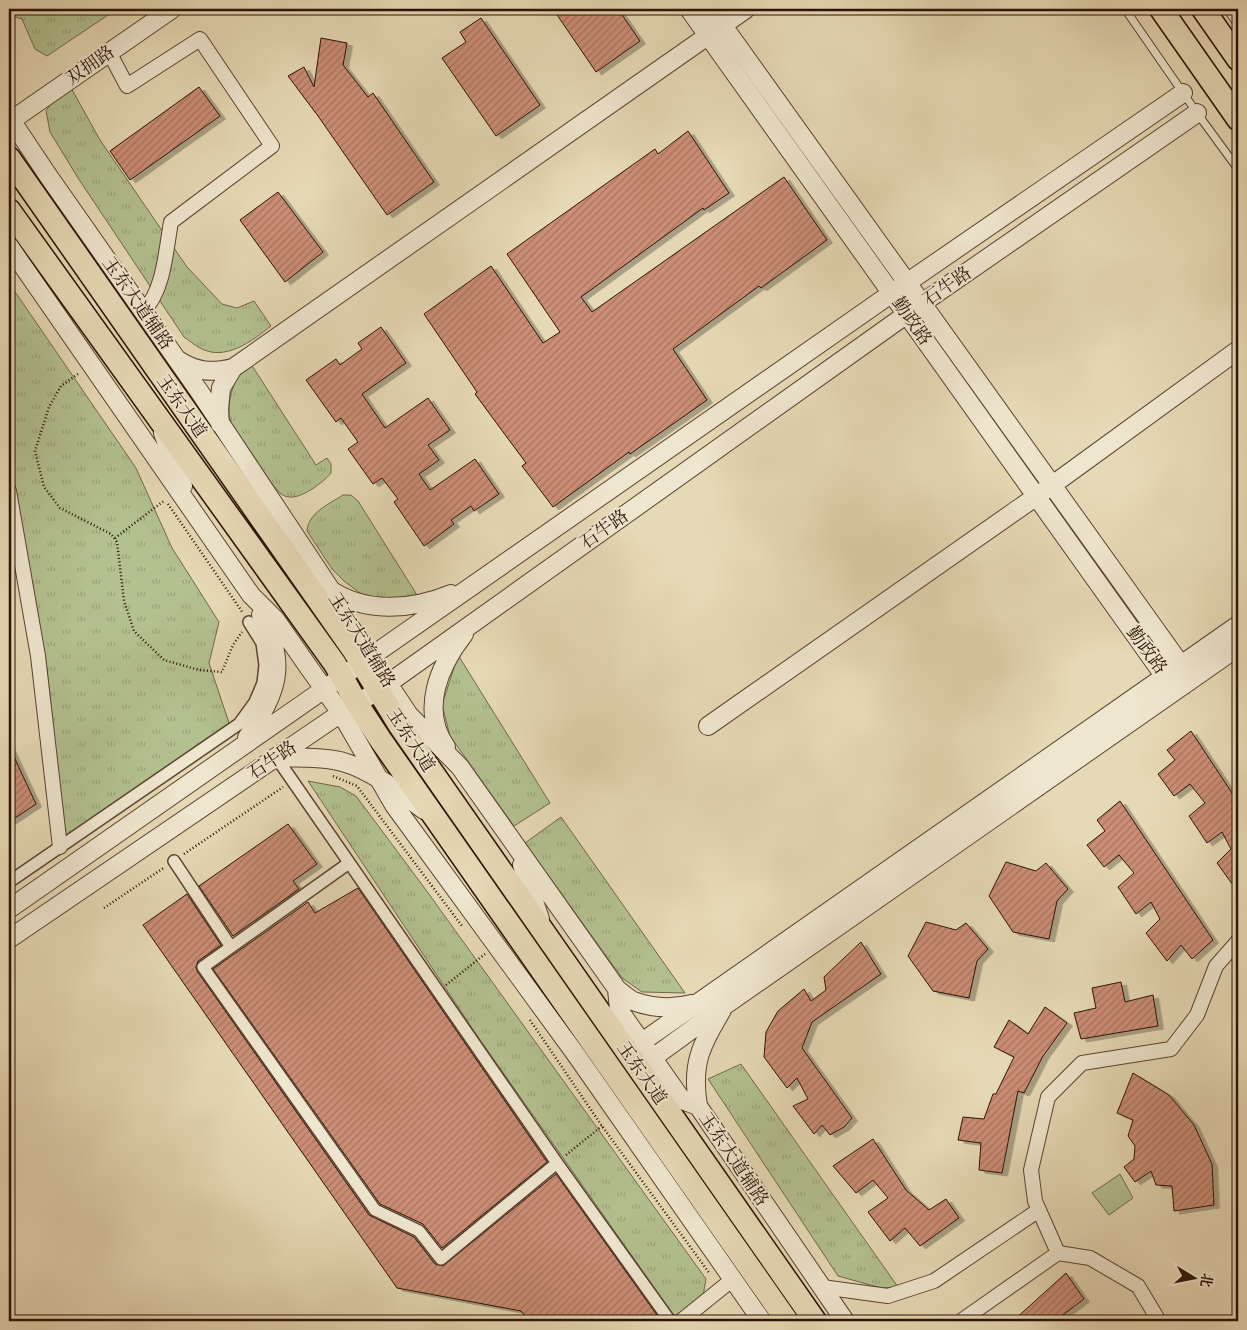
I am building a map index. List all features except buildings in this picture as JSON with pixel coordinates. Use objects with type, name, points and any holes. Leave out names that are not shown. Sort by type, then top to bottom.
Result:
[{"type":"main road","points":[[1161,9],[1238,119]]},
{"type":"main road","points":[[1202,9],[1238,60]]},
{"type":"main road","name":"玉东大道","points":[[9,158],[284,551],[366,660],[383,687],[400,726],[547,938],[640,1055],[815,1321]]},
{"type":"main road","name":"玉东大道","points":[[9,210],[335,664],[333,683],[349,709],[436,819],[787,1321]]},
{"type":"main road","points":[[436,819],[426,799],[426,793],[429,790],[436,789],[443,793],[455,806]]},
{"type":"street","name":"双拥路","points":[[10,119],[172,9]]},
{"type":"street","name":"勤政路","points":[[689,9],[715,30],[922,304],[1181,665],[1184,685]]},
{"type":"street","name":"勤政路","points":[[711,9],[715,30],[892,293],[1165,677],[1184,685]]},
{"type":"street","points":[[177,360],[199,370],[217,372],[233,368],[746,9]]},
{"type":"street","points":[[109,52],[127,86],[200,39],[272,146],[171,222],[160,278],[150,304],[140,319],[144,352]]},
{"type":"street","name":"石牛路","points":[[9,909],[906,283],[1183,93]]},
{"type":"street","name":"石牛路","points":[[9,940],[276,757],[383,687],[473,621],[907,314],[1196,113]]},
{"type":"street","name":"玉东大道辅路","points":[[10,119],[127,289],[140,319],[177,360],[331,590],[366,660]]},
{"type":"street","points":[[9,246],[251,595],[333,683]]},
{"type":"street","points":[[114,308],[140,319]]},
{"type":"street","points":[[708,726],[1051,486],[1238,350]]},
{"type":"street","points":[[230,474],[221,436],[219,410],[222,388],[233,368]]},
{"type":"street","points":[[158,418],[176,469],[194,507],[251,595],[269,628],[276,647],[278,667],[274,684],[262,715],[242,746]]},
{"type":"street","points":[[9,491],[38,656],[60,847]]},
{"type":"street","points":[[284,551],[304,570],[331,590],[354,602],[391,608],[412,606],[440,599],[472,586]]},
{"type":"street","points":[[473,621],[442,668],[436,683],[433,717],[440,739],[520,858],[547,938]]},
{"type":"street","points":[[9,882],[239,724],[255,702],[263,682],[265,664],[262,643],[249,622]]},
{"type":"street","points":[[640,1055],[697,1003],[1238,625]]},
{"type":"street","points":[[640,1055],[724,1006],[1238,647]]},
{"type":"street","name":"玉东大道辅路","points":[[383,687],[460,767],[617,989],[619,1010],[640,1055],[682,1100],[698,1106],[845,1321]]},
{"type":"street","points":[[349,709],[379,780],[394,806],[490,953],[577,1056],[762,1321]]},
{"type":"street","points":[[276,757],[336,760],[357,767],[402,792],[436,819]]},
{"type":"street","points":[[276,757],[557,1163],[670,1321]]},
{"type":"street","points":[[174,861],[231,947]]},
{"type":"street","points":[[349,863],[203,967],[376,1210],[419,1231],[441,1259],[557,1163]]},
{"type":"street","points":[[1058,1253],[1035,1201],[1030,1170],[1048,1097],[1082,1063],[1172,1049],[1197,1015],[1216,966],[1238,941]]},
{"type":"street","points":[[617,989],[633,1000],[658,1006],[677,1008],[697,1003]]},
{"type":"street","points":[[698,1106],[694,1086],[696,1064],[704,1041],[724,1006]]},
{"type":"street","points":[[822,1287],[888,1296],[934,1281],[1039,1210]]},
{"type":"street","points":[[961,1321],[1058,1253],[1090,1258],[1138,1286],[1159,1321]]},
{"type":"street","points":[[681,1321],[733,1279]]},
{"type":"lane","points":[[1125,9],[1196,113],[1238,169]]},
{"type":"lane","points":[[1227,9],[1238,25]]},
{"type":"path","points":[[78,374],[61,386],[49,406],[35,451],[44,486],[60,508],[111,534],[114,539],[117,542],[124,601],[134,631],[164,660],[200,670],[222,672],[233,645],[249,622],[165,500],[114,539]]},
{"type":"path","points":[[325,775],[357,786],[449,911],[467,932]]},
{"type":"path","points":[[104,908],[293,781]]},
{"type":"path","points":[[438,992],[490,953]]},
{"type":"path","points":[[530,1019],[602,1126],[708,1274],[733,1279]]},
{"type":"path","points":[[557,1163],[602,1126]]},
{"type":"green space","points":[[9,9],[117,9],[47,56],[35,49],[22,19],[9,15]]},
{"type":"green space","points":[[70,86],[100,140],[187,267],[222,304],[237,308],[254,301],[271,326],[238,348],[219,353],[209,352],[200,348],[184,337],[78,178],[50,132],[46,111],[55,97]]},
{"type":"green space","points":[[9,283],[136,468],[172,548],[219,622],[209,663],[229,723],[65,838],[47,669],[9,453]]},
{"type":"green space","points":[[251,364],[316,465],[327,458],[331,464],[331,473],[328,477],[300,495],[289,497],[281,494],[246,450],[231,423],[229,403],[232,389],[238,376]]},
{"type":"green space","points":[[343,495],[351,495],[358,501],[417,595],[385,601],[360,593],[332,569],[307,531],[308,525],[315,514]]},
{"type":"green space","points":[[458,655],[550,803],[514,826],[450,736],[442,705]]},
{"type":"green space","points":[[308,781],[340,787],[356,796],[426,890],[706,1279],[703,1296],[675,1317],[478,1037]]},
{"type":"green space","points":[[561,817],[685,993],[642,992],[622,978],[525,843]]},
{"type":"green space","points":[[741,1064],[898,1287],[881,1288],[838,1276],[708,1079]]},
{"type":"green space","points":[[1120,1174],[1133,1198],[1109,1215],[1092,1193]]}]
